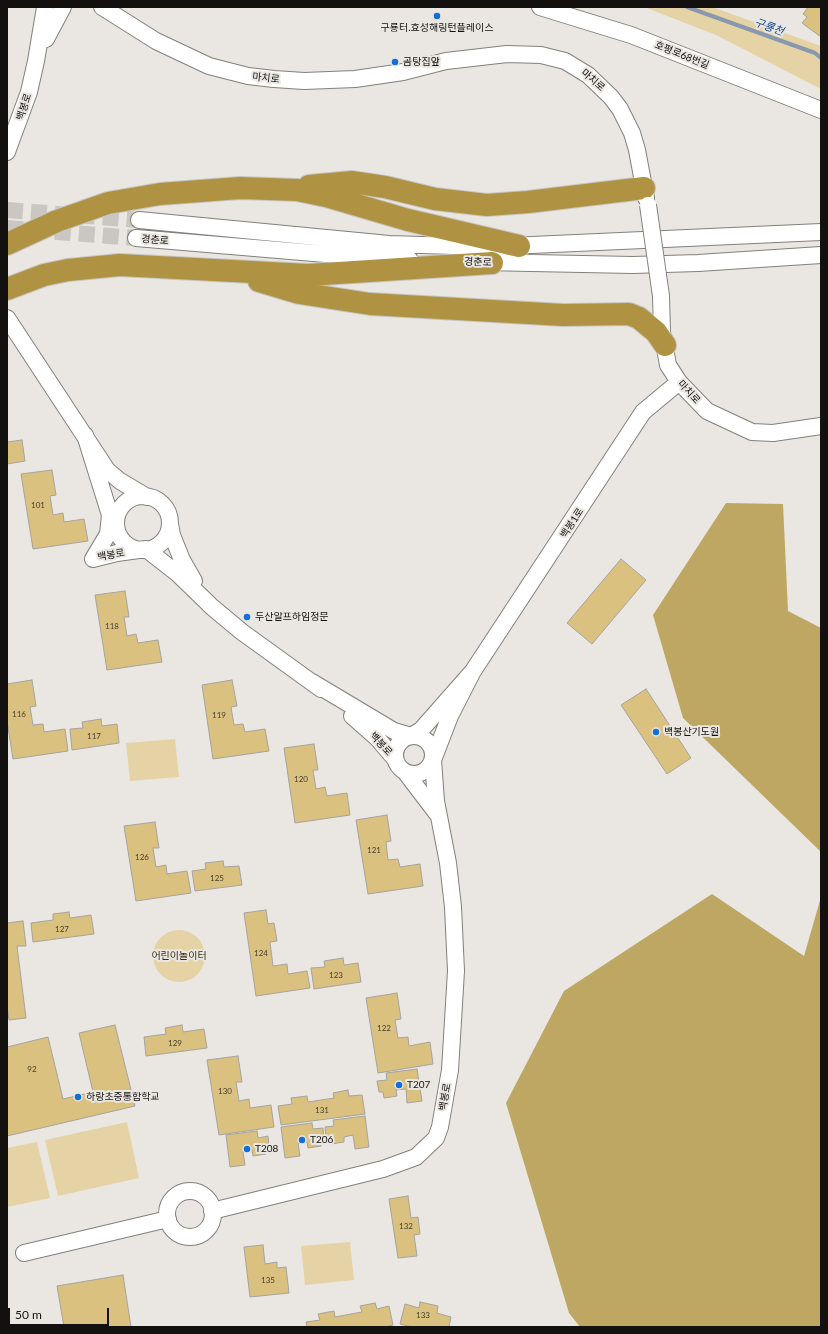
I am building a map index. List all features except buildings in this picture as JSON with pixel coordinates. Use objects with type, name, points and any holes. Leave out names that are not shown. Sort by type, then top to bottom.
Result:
[{"type":"highway","points":[[7,244],[57,221],[108,203],[175,193],[240,188],[270,188],[352,182],[385,187],[435,199],[499,205],[646,197]]},
{"type":"highway","points":[[270,188],[297,190],[326,196],[408,220],[519,246]]},
{"type":"highway","points":[[13,286],[44,275],[68,270],[120,266],[308,275],[492,263]]},
{"type":"highway","points":[[226,271],[299,293],[370,304],[563,315],[629,314],[656,332],[665,345]]},
{"type":"street","points":[[36,61],[45,7]]},
{"type":"street","points":[[36,61],[48,33],[64,7]]},
{"type":"street","name":"마치로","points":[[102,7],[176,52],[209,66],[242,74],[274,79],[304,81],[355,79],[402,72],[446,61],[507,54],[540,55],[565,61],[576,66],[596,82],[620,109],[632,133],[637,150],[646,197],[661,296],[668,365],[679,382],[707,411],[752,432],[773,433],[821,426]]},
{"type":"street","name":"마치로","points":[[111,7],[132,26]]},
{"type":"street","name":"호평로68번길","points":[[540,7],[631,35],[821,110]]},
{"type":"street","name":"백봉로","points":[[7,151],[21,116],[36,61]]},
{"type":"street","name":"경춘로","points":[[139,220],[389,244],[487,247],[821,232]]},
{"type":"street","name":"경춘로","points":[[136,238],[373,258],[492,263],[633,265],[698,263],[821,255]]},
{"type":"street","name":"백봉로","points":[[7,318],[107,470],[120,481],[147,496]]},
{"type":"street","name":"백봉1로","points":[[433,760],[450,716],[473,671],[643,412],[679,382]]},
{"type":"street","name":"백봉로","points":[[85,435],[99,473],[112,496],[118,514]]},
{"type":"street","name":"백봉로","points":[[85,435],[110,515],[108,534],[93,559],[117,553],[146,550],[178,574],[212,607],[242,632],[312,682],[388,728],[410,736]]},
{"type":"street","points":[[138,496],[147,496],[156,499],[163,505],[168,512],[170,524],[167,536],[161,543],[146,550],[130,546],[123,540],[118,532],[116,524],[118,514],[122,506],[129,500],[138,496]]},
{"type":"street","name":"백봉로","points":[[170,524],[172,535],[187,571],[212,607]]},
{"type":"street","name":"백봉1로","points":[[410,736],[427,724],[473,671]]},
{"type":"street","name":"백봉로","points":[[312,682],[377,738],[395,759]]},
{"type":"street","points":[[410,736],[422,738],[428,742],[433,754],[433,760],[425,771],[419,774],[406,773],[401,770],[395,759],[395,753],[400,742],[410,736]]},
{"type":"street","name":"백봉로","points":[[212,1211],[383,1168],[416,1157],[436,1138],[440,1127],[450,1070],[456,971],[453,907],[436,800],[433,760]]},
{"type":"street","name":"백봉로","points":[[406,773],[440,818]]},
{"type":"street","points":[[184,1192],[199,1193],[206,1198],[212,1211],[210,1225],[205,1231],[192,1237],[178,1233],[172,1228],[168,1219],[168,1207],[172,1200],[184,1192]]},
{"type":"street","points":[[24,1253],[168,1219]]},
{"type":"green space","points":[[644,7],[712,7],[821,46],[821,89],[716,35]]},
{"type":"green space","points":[[175,739],[179,777],[130,781],[126,743]]},
{"type":"green space","name":"어린이놀이터","points":[[179,930],[189,932],[197,938],[203,946],[205,956],[203,966],[197,974],[189,980],[179,982],[169,980],[161,974],[155,966],[153,956],[155,946],[161,938],[169,932]]},
{"type":"green space","points":[[127,1122],[139,1178],[58,1196],[45,1140]]},
{"type":"green space","points":[[37,1142],[50,1198],[7,1207],[7,1148]]},
{"type":"green space","points":[[350,1242],[354,1280],[305,1285],[301,1246]]},
{"type":"shaded area","points":[[726,503],[783,504],[788,611],[821,628],[821,852],[683,718],[653,615]]},
{"type":"shaded area","points":[[712,894],[804,956],[821,897],[821,1327],[580,1327],[569,1313],[506,1103],[564,991]]},
{"type":"waterway","name":"구룡천","points":[[687,7],[815,53],[821,58]]},
{"type":"tunnel","points":[[7,210],[139,220]]},
{"type":"tunnel","points":[[7,228],[136,238]]},
{"type":"place","name":"구룡터.효성해링턴플레이스","points":[[437,16]]},
{"type":"place","name":"곰탕집앞","points":[[395,62]]},
{"type":"place","name":"두산알프하임정문","points":[[247,617]]},
{"type":"place","name":"백봉산기도원","points":[[656,732]]},
{"type":"place","name":"T207","points":[[399,1085]]},
{"type":"place","name":"하랑초중통합학교","points":[[78,1097]]},
{"type":"place","name":"T206","points":[[302,1140]]},
{"type":"place","name":"T208","points":[[247,1149]]}]
